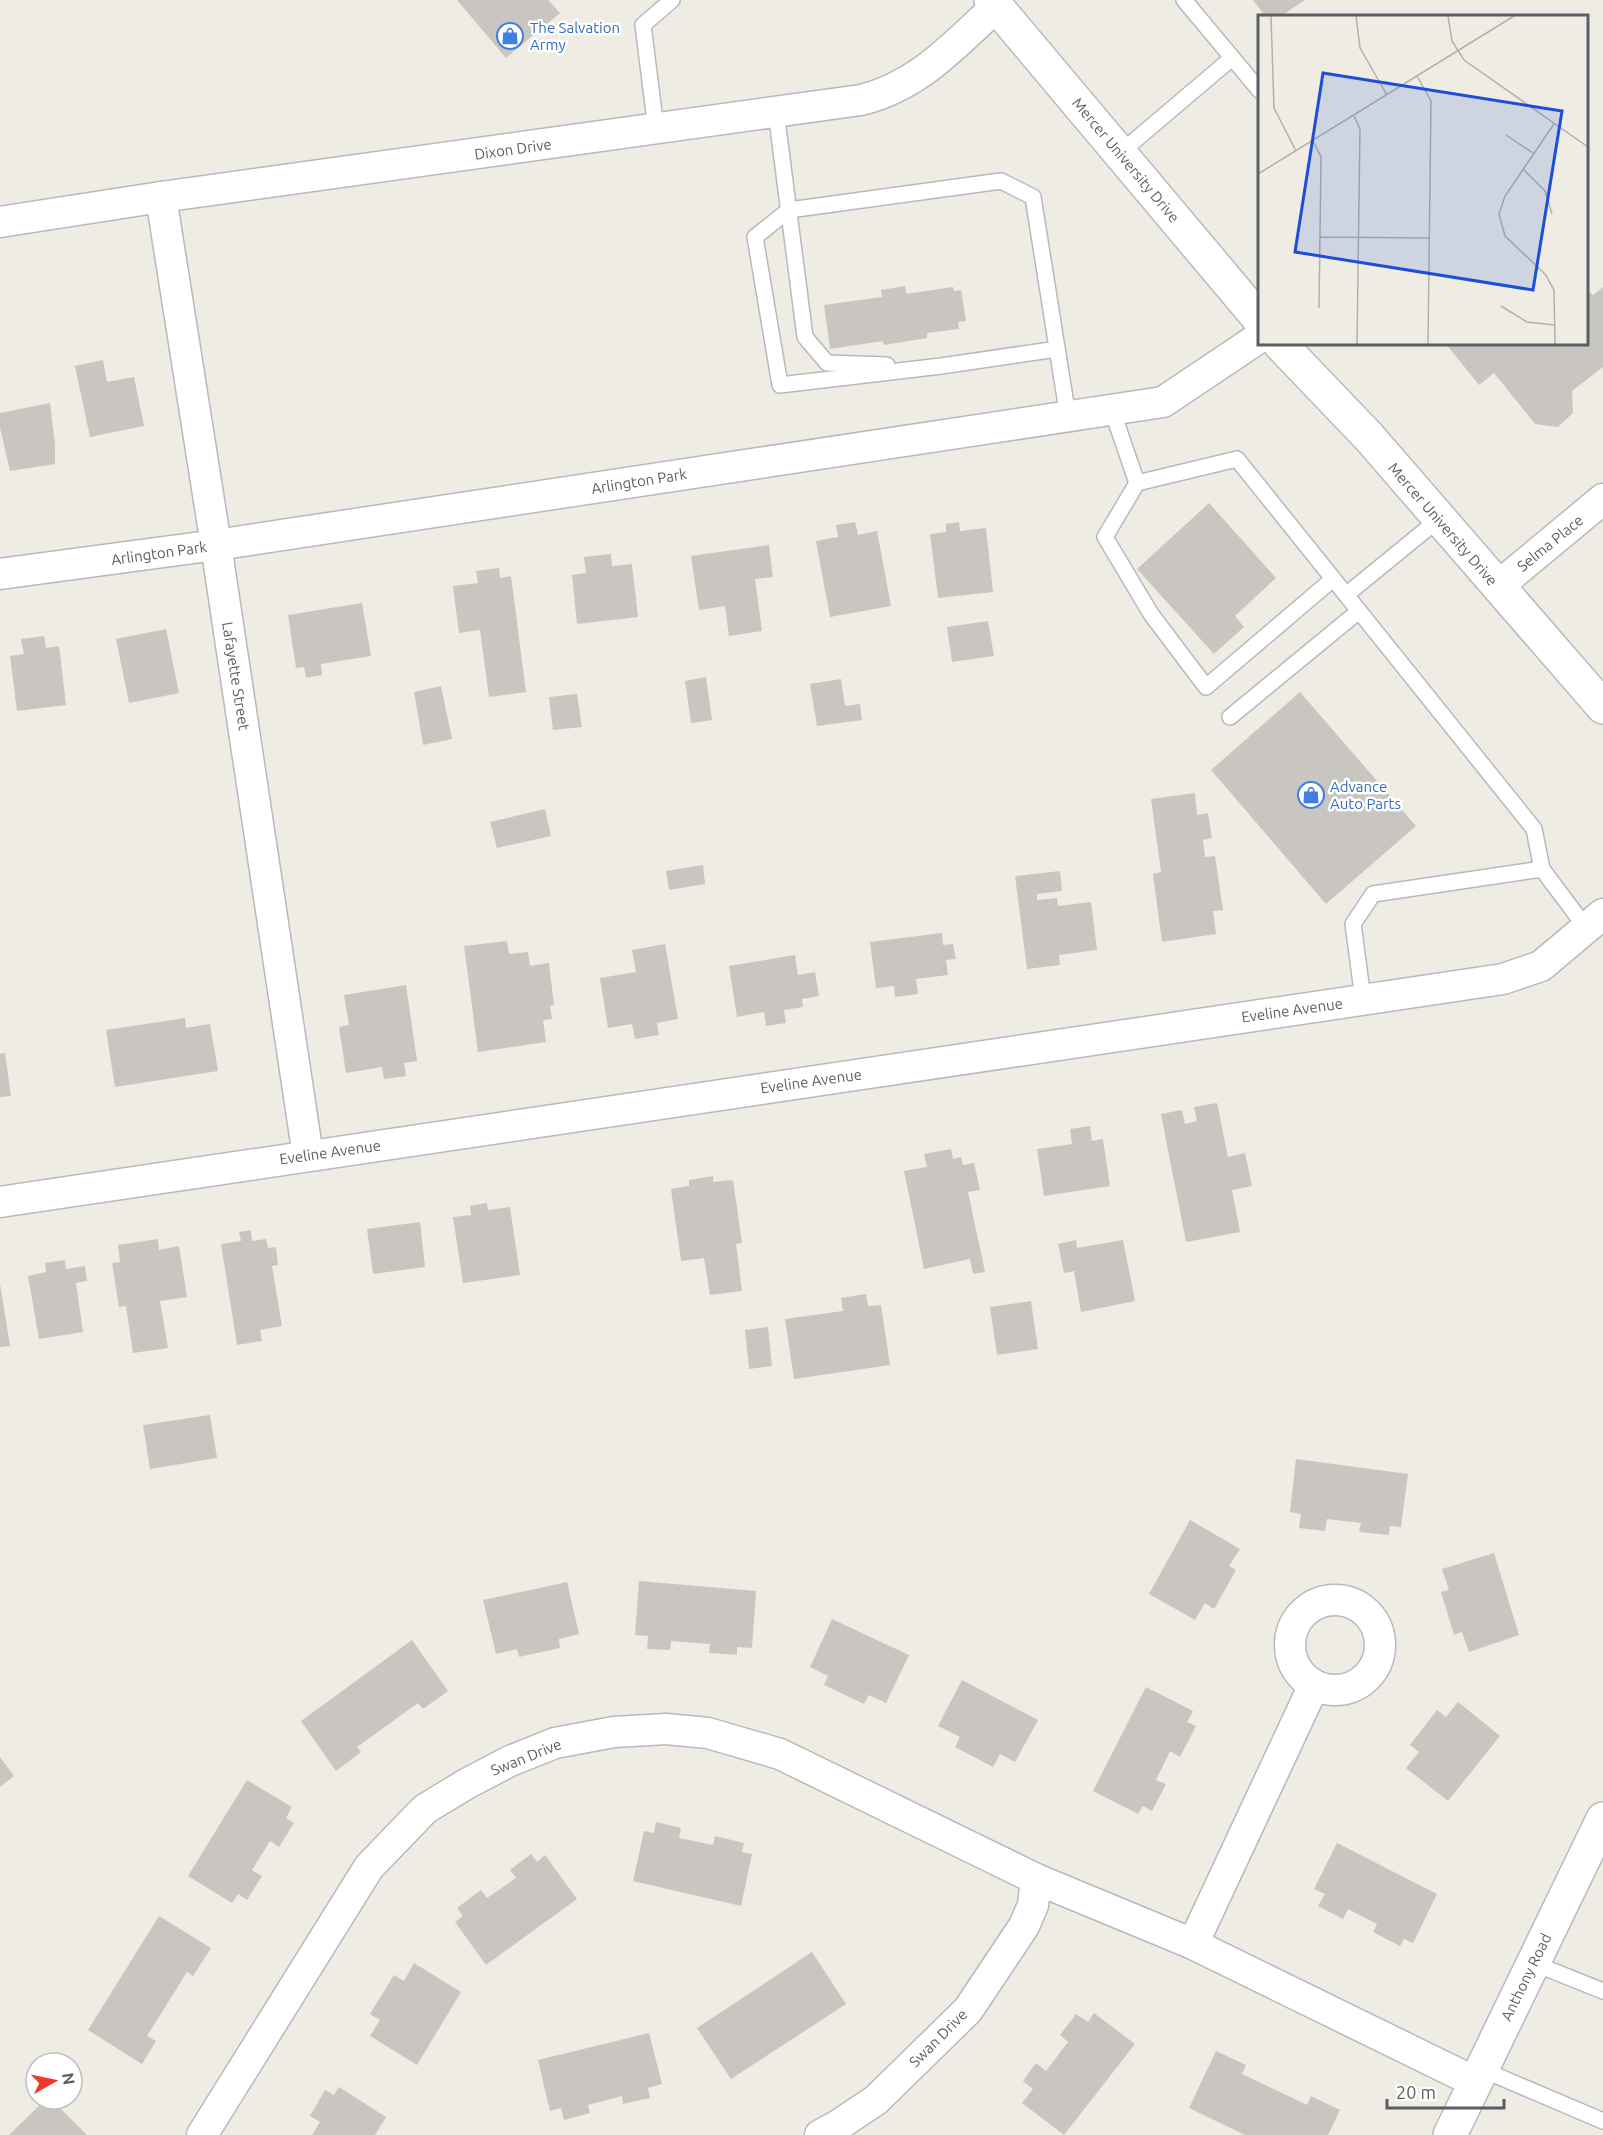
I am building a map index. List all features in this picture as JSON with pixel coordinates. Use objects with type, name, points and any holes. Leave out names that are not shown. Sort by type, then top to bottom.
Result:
[{"type":"main road","name":"Mercer University Drive","points":[[994,3],[1258,318]]},
{"type":"main road","name":"Mercer University Drive","points":[[1281,345],[1369,437],[1603,707]]},
{"type":"main road","name":"Anthony Road","points":[[1450,2135],[1603,1819]]},
{"type":"street","name":"Dixon Drive","points":[[0,222],[161,197],[880,96],[926,71],[994,3]]},
{"type":"street","name":"Lafayette Street","points":[[161,197],[308,1156]]},
{"type":"street","name":"Arlington Park","points":[[0,574],[216,545],[1163,402],[1258,338]]},
{"type":"street","name":"Selma Place","points":[[1497,586],[1603,499]]},
{"type":"street","name":"Eveline Avenue","points":[[0,1202],[1503,979],[1541,966],[1595,922]]},
{"type":"street","points":[[1193,1944],[1314,1686]]},
{"type":"street","name":"Swan Drive","points":[[202,2135],[369,1867],[425,1809],[510,1761],[555,1743],[614,1732],[666,1729],[708,1734],[780,1754],[1036,1880],[1193,1944],[1478,2076]]},
{"type":"street","name":"Swan Drive","points":[[820,2135],[876,2100],[968,2010],[1024,1926],[1033,1905],[1036,1880]]},
{"type":"lane","points":[[656,129],[643,26],[672,0]]},
{"type":"lane","points":[[1184,0],[1258,89]]},
{"type":"lane","points":[[1120,153],[1232,58]]},
{"type":"lane","points":[[776,112],[805,337],[827,363],[941,366]]},
{"type":"lane","points":[[1058,349],[941,366],[780,385],[755,237],[789,210],[1001,181],[1033,196],[1058,349],[1068,417]]},
{"type":"lane","points":[[1112,410],[1137,483]]},
{"type":"lane","points":[[1333,579],[1206,687],[1151,614],[1105,537],[1137,483],[1237,459],[1534,829],[1542,868],[1595,922]]},
{"type":"lane","points":[[1346,596],[1439,519]]},
{"type":"lane","points":[[1230,717],[1359,611]]},
{"type":"lane","points":[[1364,999],[1353,924],[1373,894],[1542,868]]},
{"type":"lane","points":[[1533,1963],[1603,1991]]},
{"type":"lane","points":[[1478,2076],[1603,2121]]},
{"type":"building","name":"The Salvation Army","points":[[457,0],[548,0],[560,13],[506,58]]},
{"type":"building","points":[[1253,0],[1305,0],[1282,15],[1264,15]]},
{"type":"building","points":[[905,286],[906,294],[953,287],[954,291],[961,290],[966,321],[958,322],[959,329],[927,333],[927,338],[884,345],[883,341],[830,349],[824,305],[882,297],[881,290]]},
{"type":"building","points":[[1603,287],[1603,367],[1572,391],[1573,413],[1558,427],[1535,424],[1494,373],[1479,385],[1447,345],[1588,345],[1588,290],[1593,295]]},
{"type":"building","points":[[103,360],[107,382],[134,377],[144,426],[90,437],[75,366]]},
{"type":"building","points":[[50,403],[55,464],[10,471],[0,428],[0,413]]},
{"type":"building","points":[[1209,503],[1276,578],[1235,616],[1244,627],[1214,654],[1137,569]]},
{"type":"building","points":[[855,522],[858,535],[877,531],[891,606],[830,617],[816,541],[838,537],[836,525]]},
{"type":"building","points":[[959,522],[960,531],[986,528],[993,592],[938,598],[930,534],[946,532],[946,524]]},
{"type":"building","points":[[769,545],[773,577],[755,579],[762,631],[729,636],[725,606],[699,610],[691,556]]},
{"type":"building","points":[[611,554],[612,566],[632,564],[638,617],[577,624],[572,575],[586,573],[584,557]]},
{"type":"building","points":[[499,568],[500,578],[511,576],[526,692],[489,697],[480,630],[459,633],[453,586],[478,583],[476,571]]},
{"type":"building","points":[[362,603],[371,656],[321,664],[322,675],[306,678],[304,667],[296,668],[288,615]]},
{"type":"building","points":[[988,621],[994,656],[952,662],[947,627]]},
{"type":"building","points":[[166,629],[179,693],[129,703],[116,639]]},
{"type":"building","points":[[44,636],[46,648],[59,646],[66,705],[17,711],[10,656],[24,654],[21,639]]},
{"type":"building","points":[[706,677],[712,720],[691,723],[685,681]]},
{"type":"building","points":[[841,679],[845,706],[860,704],[862,720],[817,726],[810,684]]},
{"type":"building","points":[[441,686],[452,739],[423,745],[414,692]]},
{"type":"building","points":[[1300,692],[1416,826],[1326,904],[1211,770]]},
{"type":"building","points":[[577,694],[582,727],[553,730],[549,697]]},
{"type":"building","points":[[1195,793],[1197,815],[1208,813],[1212,838],[1203,840],[1205,857],[1215,856],[1223,910],[1213,911],[1216,934],[1162,942],[1153,874],[1161,872],[1151,799]]},
{"type":"building","points":[[545,809],[551,836],[497,848],[490,822]]},
{"type":"building","points":[[703,865],[705,884],[669,890],[666,871]]},
{"type":"building","points":[[1060,871],[1062,891],[1037,894],[1037,900],[1057,898],[1058,906],[1091,902],[1097,950],[1059,955],[1060,965],[1027,969],[1015,876]]},
{"type":"building","points":[[942,933],[943,945],[953,944],[956,959],[946,960],[948,975],[916,979],[918,994],[895,997],[894,986],[876,988],[870,942]]},
{"type":"building","points":[[507,941],[509,954],[528,952],[530,966],[549,963],[554,1005],[550,1006],[552,1019],[543,1020],[546,1042],[478,1052],[464,946]]},
{"type":"building","points":[[665,944],[678,1019],[657,1023],[659,1035],[635,1039],[632,1024],[608,1028],[600,978],[636,972],[632,950]]},
{"type":"building","points":[[795,955],[798,975],[815,972],[819,996],[802,999],[803,1007],[784,1010],[786,1023],[766,1026],[764,1012],[737,1017],[729,966]]},
{"type":"building","points":[[406,985],[417,1061],[404,1063],[406,1076],[384,1079],[382,1067],[346,1073],[339,1027],[349,1025],[344,995]]},
{"type":"building","points":[[185,1018],[186,1028],[210,1024],[218,1071],[115,1087],[106,1030]]},
{"type":"building","points":[[5,1053],[11,1096],[0,1097],[0,1054]]},
{"type":"building","points":[[1217,1103],[1228,1157],[1245,1153],[1252,1186],[1232,1190],[1240,1232],[1186,1242],[1161,1114],[1182,1110],[1185,1124],[1197,1121],[1194,1107]]},
{"type":"building","points":[[1090,1126],[1092,1141],[1103,1139],[1110,1186],[1044,1196],[1037,1149],[1072,1144],[1070,1129]]},
{"type":"building","points":[[951,1149],[953,1159],[961,1157],[963,1165],[974,1163],[980,1190],[968,1192],[985,1272],[973,1274],[970,1259],[924,1269],[904,1171],[927,1167],[924,1154]]},
{"type":"building","points":[[713,1176],[713,1182],[733,1180],[742,1243],[736,1244],[742,1291],[710,1295],[704,1258],[681,1261],[671,1189],[689,1186],[689,1180]]},
{"type":"building","points":[[487,1203],[488,1210],[510,1207],[520,1275],[463,1283],[453,1217],[471,1215],[470,1206]]},
{"type":"building","points":[[420,1222],[425,1267],[373,1274],[367,1229]]},
{"type":"building","points":[[251,1230],[252,1241],[266,1239],[268,1248],[276,1247],[278,1265],[272,1266],[282,1326],[260,1330],[262,1341],[237,1345],[221,1244],[241,1241],[239,1232]]},
{"type":"building","points":[[158,1239],[159,1250],[179,1246],[187,1297],[160,1301],[168,1348],[133,1353],[126,1306],[119,1307],[112,1263],[120,1262],[118,1245]]},
{"type":"building","points":[[1076,1240],[1077,1248],[1123,1240],[1135,1301],[1081,1312],[1074,1271],[1064,1273],[1058,1244]]},
{"type":"building","points":[[65,1260],[66,1269],[85,1266],[87,1281],[76,1283],[83,1332],[39,1339],[28,1276],[46,1272],[45,1263]]},
{"type":"building","points":[[0,1284],[10,1346],[0,1347]]},
{"type":"building","points":[[866,1294],[868,1306],[881,1305],[890,1365],[794,1379],[785,1319],[843,1311],[841,1298]]},
{"type":"building","points":[[1031,1301],[1038,1349],[997,1355],[990,1307]]},
{"type":"building","points":[[768,1327],[772,1366],[749,1369],[745,1330]]},
{"type":"building","points":[[210,1415],[217,1458],[150,1469],[143,1425]]},
{"type":"building","points":[[1296,1459],[1408,1474],[1401,1527],[1390,1526],[1389,1535],[1359,1532],[1361,1523],[1327,1519],[1325,1531],[1299,1528],[1301,1514],[1290,1512]]},
{"type":"building","points":[[1190,1520],[1240,1549],[1229,1566],[1236,1570],[1214,1609],[1205,1603],[1195,1620],[1149,1594]]},
{"type":"building","points":[[1494,1553],[1519,1635],[1469,1652],[1462,1632],[1454,1635],[1441,1592],[1449,1590],[1442,1569]]},
{"type":"building","points":[[639,1581],[756,1591],[752,1648],[737,1647],[737,1655],[709,1653],[710,1644],[671,1641],[670,1650],[647,1649],[648,1636],[635,1635]]},
{"type":"building","points":[[567,1582],[579,1634],[559,1639],[560,1648],[519,1657],[517,1649],[496,1654],[483,1600]]},
{"type":"building","points":[[832,1619],[909,1655],[886,1703],[869,1695],[864,1704],[824,1685],[828,1676],[810,1667]]},
{"type":"building","points":[[412,1640],[448,1691],[423,1709],[418,1703],[357,1747],[361,1752],[336,1771],[301,1721]]},
{"type":"building","points":[[962,1680],[1038,1720],[1015,1762],[1000,1754],[993,1767],[955,1747],[960,1737],[938,1726]]},
{"type":"building","points":[[1146,1687],[1193,1711],[1187,1722],[1196,1726],[1180,1757],[1170,1751],[1156,1780],[1166,1784],[1152,1811],[1143,1806],[1138,1814],[1093,1791]]},
{"type":"building","points":[[1458,1702],[1500,1736],[1448,1801],[1406,1768],[1419,1752],[1410,1745],[1437,1710],[1446,1717]]},
{"type":"building","points":[[0,1757],[14,1776],[0,1787]]},
{"type":"building","points":[[247,1780],[292,1807],[286,1818],[294,1823],[279,1847],[270,1841],[252,1870],[262,1876],[247,1900],[238,1894],[232,1903],[188,1876]]},
{"type":"building","points":[[656,1822],[681,1828],[679,1838],[713,1845],[715,1836],[744,1843],[742,1852],[752,1854],[741,1906],[633,1881],[644,1831],[654,1833]]},
{"type":"building","points":[[1337,1843],[1437,1894],[1413,1943],[1404,1939],[1400,1946],[1373,1932],[1377,1924],[1348,1909],[1343,1919],[1318,1906],[1325,1894],[1314,1889]]},
{"type":"building","points":[[531,1854],[537,1862],[545,1855],[577,1899],[486,1965],[455,1922],[463,1916],[457,1908],[481,1890],[487,1898],[516,1878],[510,1870]]},
{"type":"building","points":[[159,1916],[211,1948],[193,1976],[187,1972],[147,2036],[156,2041],[142,2064],[88,2030]]},
{"type":"building","points":[[812,1952],[846,2004],[731,2079],[697,2028]]},
{"type":"building","points":[[414,1963],[461,1992],[417,2065],[370,2036],[380,2020],[370,2014],[394,1975],[404,1981]]},
{"type":"building","points":[[1094,2013],[1135,2044],[1064,2135],[1022,2103],[1033,2089],[1023,2081],[1036,2063],[1046,2071],[1068,2042],[1060,2035],[1076,2014],[1088,2022]]},
{"type":"building","points":[[649,2033],[662,2084],[648,2088],[650,2098],[623,2104],[622,2096],[588,2105],[590,2113],[564,2120],[561,2108],[550,2111],[538,2060]]},
{"type":"building","points":[[1216,2051],[1246,2065],[1242,2074],[1307,2105],[1311,2096],[1340,2110],[1328,2135],[1245,2135],[1189,2108]]},
{"type":"building","points":[[339,2087],[386,2117],[375,2135],[312,2135],[320,2122],[310,2116],[325,2090],[334,2095]]},
{"type":"building","points":[[34,2111],[63,2111],[87,2135],[9,2135]]},
{"type":"place","name":"The Salvation Army","points":[[510,36]]},
{"type":"place","name":"Advance Auto Parts","points":[[1311,795]]}]
